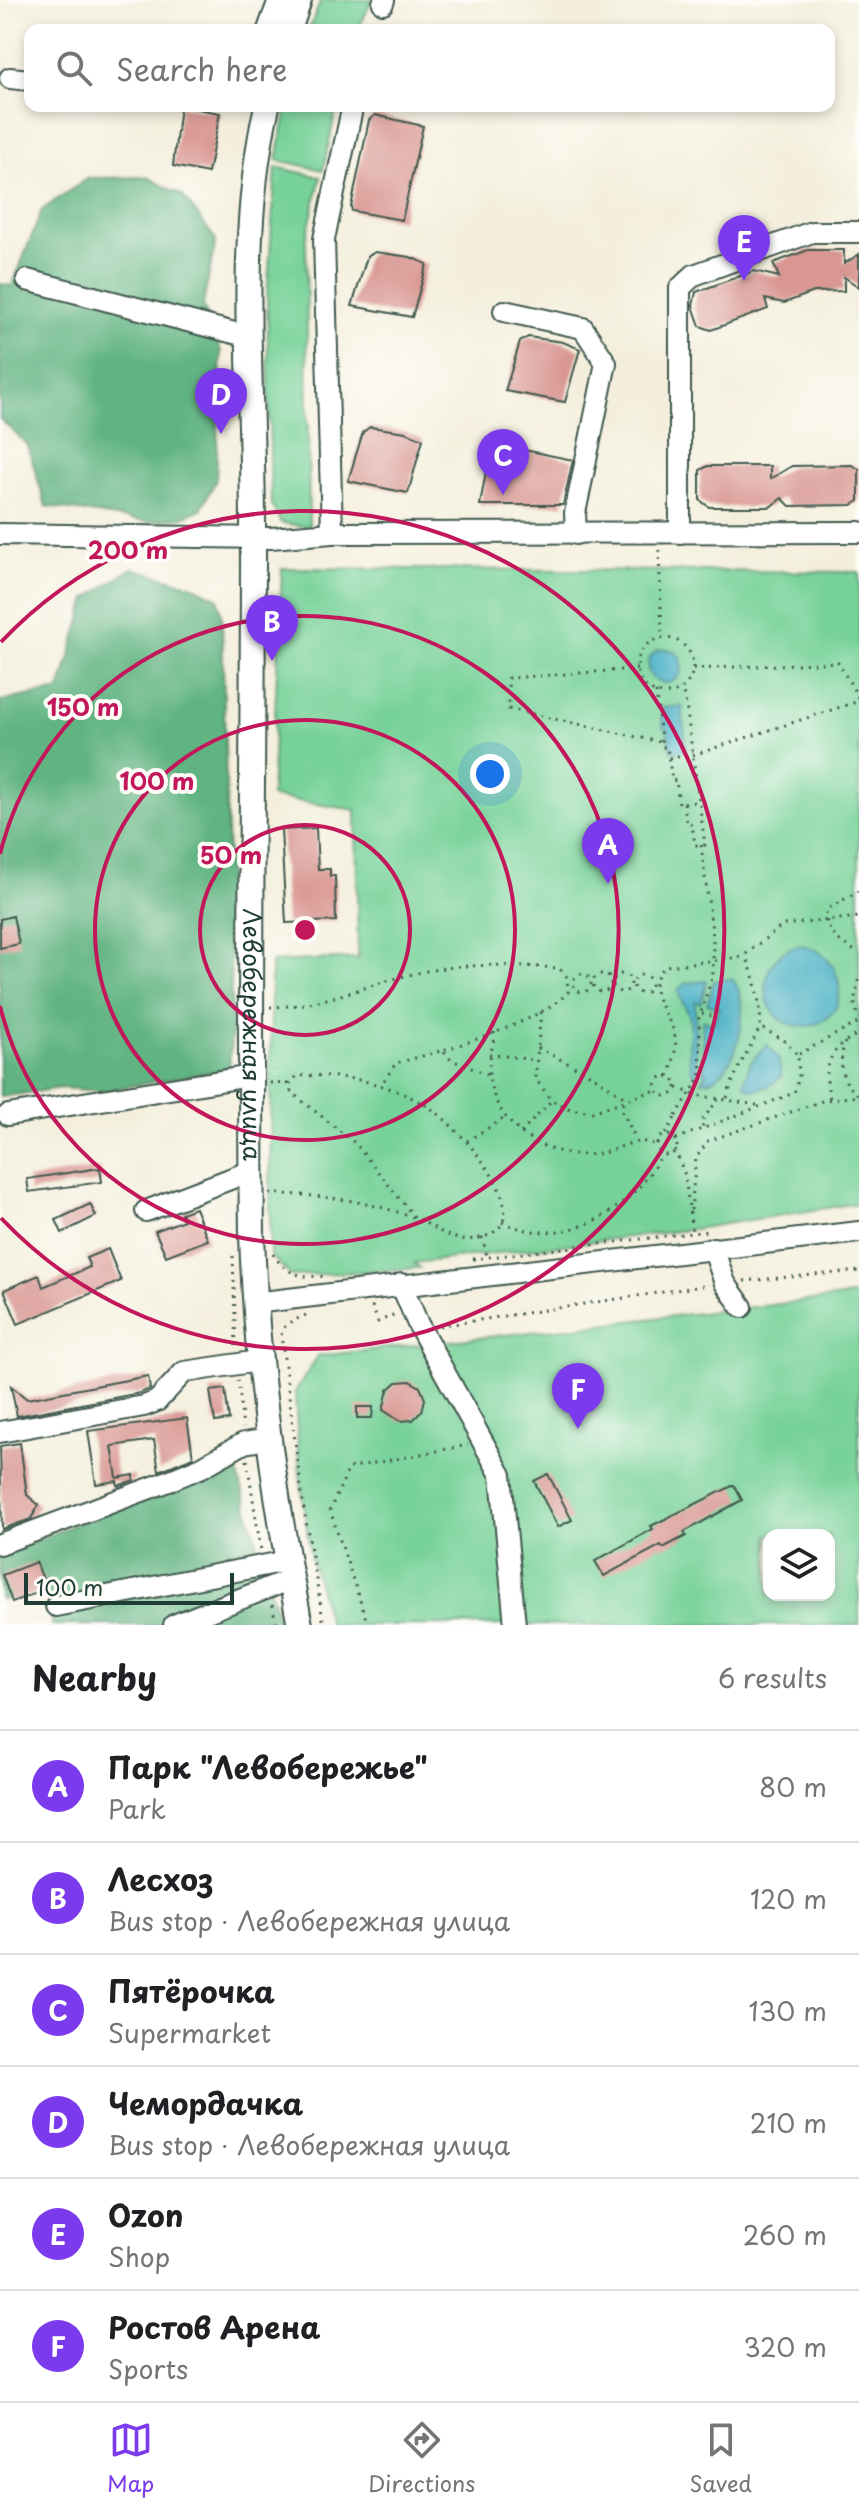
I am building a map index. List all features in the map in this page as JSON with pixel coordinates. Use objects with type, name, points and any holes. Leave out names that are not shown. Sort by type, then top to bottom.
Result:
[{"type":"main road","points":[[291,24],[299,0]]},
{"type":"main road","name":"Левобережная улица","points":[[266,112],[253,207],[250,337],[258,1079],[251,1171],[254,1303],[259,1361],[268,1439],[300,1625]]},
{"type":"street","points":[[270,24],[279,0]]},
{"type":"street","points":[[332,533],[324,239],[351,114]]},
{"type":"street","points":[[680,533],[680,288],[694,275],[812,232],[859,232]]},
{"type":"street","points":[[27,280],[250,337]]},
{"type":"street","points":[[504,311],[583,328],[606,363],[575,513],[576,534]]},
{"type":"street","points":[[0,534],[253,538],[332,533],[859,532]]},
{"type":"street","points":[[8,1115],[258,1079]]},
{"type":"street","points":[[146,1211],[251,1171]]},
{"type":"street","points":[[254,1303],[859,1232]]},
{"type":"street","points":[[713,1248],[725,1283],[742,1307]]},
{"type":"street","points":[[401,1284],[410,1307],[501,1475],[515,1625]]},
{"type":"street","points":[[0,1432],[144,1406],[157,1401],[184,1372],[259,1361]]},
{"type":"street","points":[[0,1544],[161,1484],[244,1443],[268,1439]]},
{"type":"street","points":[[56,1606],[289,1570]]},
{"type":"street","points":[[174,1625],[289,1570]]},
{"type":"path","points":[[658,533],[662,638]]},
{"type":"path","points":[[662,638],[674,639],[684,646],[691,656],[693,669],[680,689],[656,692],[645,686],[637,669],[641,651],[662,638]]},
{"type":"path","points":[[669,758],[693,755],[859,700],[838,662],[693,669]]},
{"type":"path","points":[[637,669],[508,678],[509,709],[650,742],[662,742]]},
{"type":"path","points":[[680,689],[685,698],[705,845],[695,845],[684,803]]},
{"type":"path","points":[[656,692],[662,747],[667,747],[679,804],[699,802]]},
{"type":"path","points":[[656,1145],[701,1076],[699,1018],[715,960],[701,845]]},
{"type":"path","points":[[859,891],[827,909],[826,921],[831,934],[859,953]]},
{"type":"path","points":[[381,1085],[396,1063],[444,1051],[541,1012],[562,999],[580,974],[587,976],[600,992],[608,990],[616,976],[624,974],[636,991],[644,993],[666,966],[746,955],[783,925],[859,917]]},
{"type":"path","points":[[727,1098],[733,1075],[760,1027],[755,982],[746,955]]},
{"type":"path","points":[[266,1007],[298,1007],[416,973],[476,965],[559,968],[579,992],[587,990],[600,974],[608,976],[620,993],[628,991],[641,974],[649,977],[654,984],[657,1004],[675,1033],[669,1076],[677,1088],[696,1095],[757,1105],[759,1108]]},
{"type":"path","points":[[798,1055],[859,1020],[854,1008],[859,980]]},
{"type":"path","points":[[541,1012],[535,1078],[551,1100],[570,1109],[592,1112],[656,1090]]},
{"type":"path","points":[[702,1013],[711,1016]]},
{"type":"path","points":[[676,1139],[794,1093],[799,1077],[798,1055],[785,1041],[760,1027]]},
{"type":"path","points":[[494,1032],[489,1054],[489,1075],[495,1100],[521,1133],[545,1147],[567,1153],[599,1154],[637,1141],[656,1145],[662,1154]]},
{"type":"path","points":[[830,1099],[825,1072],[833,1052],[859,1034]]},
{"type":"path","points":[[845,1042],[841,1068],[847,1084],[859,1095]]},
{"type":"path","points":[[537,1047],[549,1057],[595,1077],[628,1100]]},
{"type":"path","points":[[444,1051],[451,1060],[489,1075]]},
{"type":"path","points":[[489,1054],[535,1060]]},
{"type":"path","points":[[415,1218],[355,1143],[291,1092],[290,1084],[297,1076],[332,1074],[381,1085],[431,1109],[467,1141],[503,1193],[502,1222]]},
{"type":"path","points":[[656,1090],[658,1079],[669,1076]]},
{"type":"path","points":[[258,1079],[290,1084]]},
{"type":"path","points":[[656,1090],[665,1097],[677,1088]]},
{"type":"path","points":[[691,1210],[696,1158],[708,1141],[830,1099],[859,1095]]},
{"type":"path","points":[[703,1127],[701,1122],[720,1097]]},
{"type":"path","points":[[521,1133],[551,1100]]},
{"type":"path","points":[[623,1103],[622,1111],[637,1141]]},
{"type":"path","points":[[467,1141],[506,1117]]},
{"type":"path","points":[[666,1134],[676,1139]]},
{"type":"path","points":[[676,1139],[675,1150],[685,1175],[692,1232]]},
{"type":"path","points":[[502,1222],[523,1232],[547,1233],[592,1224],[625,1203],[662,1154],[675,1150]]},
{"type":"path","points":[[267,1205],[267,1194],[299,1194],[415,1218],[443,1235],[472,1240],[482,1237],[502,1222]]},
{"type":"path","points":[[482,1237],[487,1256]]},
{"type":"path","points":[[270,1246],[279,1264],[288,1271],[303,1279],[317,1277]]},
{"type":"path","points":[[436,1326],[725,1283],[859,1271]]},
{"type":"path","points":[[365,1303],[375,1308],[378,1322],[410,1307]]},
{"type":"path","points":[[307,1315],[286,1324],[281,1335],[304,1510],[324,1625]]},
{"type":"path","points":[[368,1625],[330,1510],[349,1468],[483,1442]]},
{"type":"green space","points":[[321,0],[372,0],[361,24],[311,24]]},
{"type":"green space","points":[[286,112],[336,112],[323,170],[277,160]]},
{"type":"green space","points":[[276,167],[321,177],[306,239],[309,527],[281,523],[271,504],[267,297]]},
{"type":"green space","points":[[147,177],[183,196],[216,240],[203,305],[221,352],[216,480],[201,509],[183,517],[148,522],[46,506],[27,444],[0,419],[0,284],[12,286],[42,210],[88,178]]},
{"type":"green space","points":[[132,568],[194,586],[218,598],[222,618],[232,1030],[229,1069],[102,1091],[61,1088],[0,1097],[0,701],[60,690],[87,599]]},
{"type":"green space","points":[[282,568],[859,572],[859,1203],[687,1230],[414,1263],[420,1268],[291,1276],[270,1255],[271,962],[358,958],[356,810],[271,797]]},
{"type":"green space","points":[[859,1295],[859,1625],[329,1625],[310,1554],[299,1466],[295,1392],[318,1356]]},
{"type":"green space","points":[[234,1459],[280,1625],[52,1625],[53,1609],[42,1587],[0,1600],[0,1555]]},
{"type":"water","points":[[665,649],[677,654],[682,666],[677,678],[665,683],[653,678],[648,666],[653,654]]},
{"type":"water","points":[[682,706],[686,750],[672,752],[666,727],[663,727],[661,708]]},
{"type":"water","points":[[803,945],[822,954],[829,962],[835,971],[839,991],[833,1012],[821,1022],[807,1026],[790,1024],[777,1016],[769,1004],[766,990],[774,961],[786,950]]},
{"type":"water","points":[[732,979],[742,1005],[733,1056],[725,1069],[714,1078],[702,1081],[707,1073],[704,1072],[702,1020],[713,1023],[719,1008],[707,1004],[714,981]]},
{"type":"water","points":[[707,981],[701,1003],[695,1002],[697,1078],[689,1059],[689,1016],[678,990],[686,983]]},
{"type":"water","points":[[767,1044],[779,1060],[781,1077],[769,1086],[751,1090],[744,1084],[750,1063]]},
{"type":"building","points":[[179,112],[220,113],[208,173],[173,166]]},
{"type":"building","points":[[375,115],[423,126],[402,220],[352,211],[369,120]]},
{"type":"building","points":[[808,250],[844,250],[844,264],[859,254],[859,287],[844,277],[844,291],[814,292],[784,303],[765,299],[768,309],[711,330],[700,326],[693,306],[696,292],[754,271],[779,277],[773,263]]},
{"type":"building","points":[[375,252],[410,257],[427,264],[412,317],[352,306],[367,257]]},
{"type":"building","points":[[528,337],[563,342],[580,349],[565,402],[505,391],[520,342]]},
{"type":"building","points":[[370,427],[406,432],[423,439],[408,493],[348,481],[363,432]]},
{"type":"building","points":[[491,443],[573,460],[563,505],[480,505]]},
{"type":"building","points":[[852,465],[859,469],[859,501],[852,505],[790,506],[782,498],[770,507],[709,507],[700,500],[700,470],[708,466],[770,466],[770,479],[792,466]]},
{"type":"building","points":[[316,828],[318,869],[330,869],[330,876],[335,876],[336,921],[286,923],[281,830]]},
{"type":"building","points":[[13,916],[19,944],[0,948],[0,919]]},
{"type":"building","points":[[100,1168],[102,1182],[29,1192],[27,1179]]},
{"type":"building","points":[[90,1204],[96,1216],[62,1233],[56,1220]]},
{"type":"building","points":[[195,1208],[208,1240],[166,1256],[155,1231],[184,1220],[181,1213]]},
{"type":"building","points":[[108,1249],[121,1281],[18,1324],[4,1290],[39,1275],[43,1287],[90,1267],[86,1258]]},
{"type":"building","points":[[148,1376],[150,1389],[140,1393],[17,1416],[11,1386],[27,1399]]},
{"type":"building","points":[[410,1381],[420,1387],[425,1399],[422,1411],[413,1420],[400,1421],[383,1410],[388,1390],[397,1382]]},
{"type":"building","points":[[225,1389],[229,1420],[215,1422],[210,1391]]},
{"type":"building","points":[[357,1407],[373,1407],[372,1418],[357,1418]]},
{"type":"building","points":[[187,1418],[193,1457],[159,1471],[154,1440],[112,1446],[117,1478],[134,1475],[134,1480],[118,1486],[117,1481],[96,1484],[88,1431]]},
{"type":"building","points":[[20,1443],[27,1495],[39,1505],[31,1519],[2,1529],[0,1446]]},
{"type":"building","points":[[548,1474],[572,1520],[558,1527],[534,1481]]},
{"type":"building","points":[[734,1485],[742,1500],[684,1532],[686,1536],[663,1548],[661,1545],[604,1576],[595,1561],[653,1529],[651,1526]]},
{"type":"building","points":[[36,1562],[47,1589],[12,1602],[2,1575]]},
{"type":"place","name":"Ozon","points":[[744,281]]},
{"type":"place","name":"Чемордачка","points":[[221,434]]},
{"type":"place","name":"Пятёрочка","points":[[503,495]]},
{"type":"place","name":"Лесхоз","points":[[272,661]]},
{"type":"place","name":"Парк \"Левобережье\"","points":[[608,884]]},
{"type":"place","name":"Ростов Арена","points":[[578,1429]]}]
